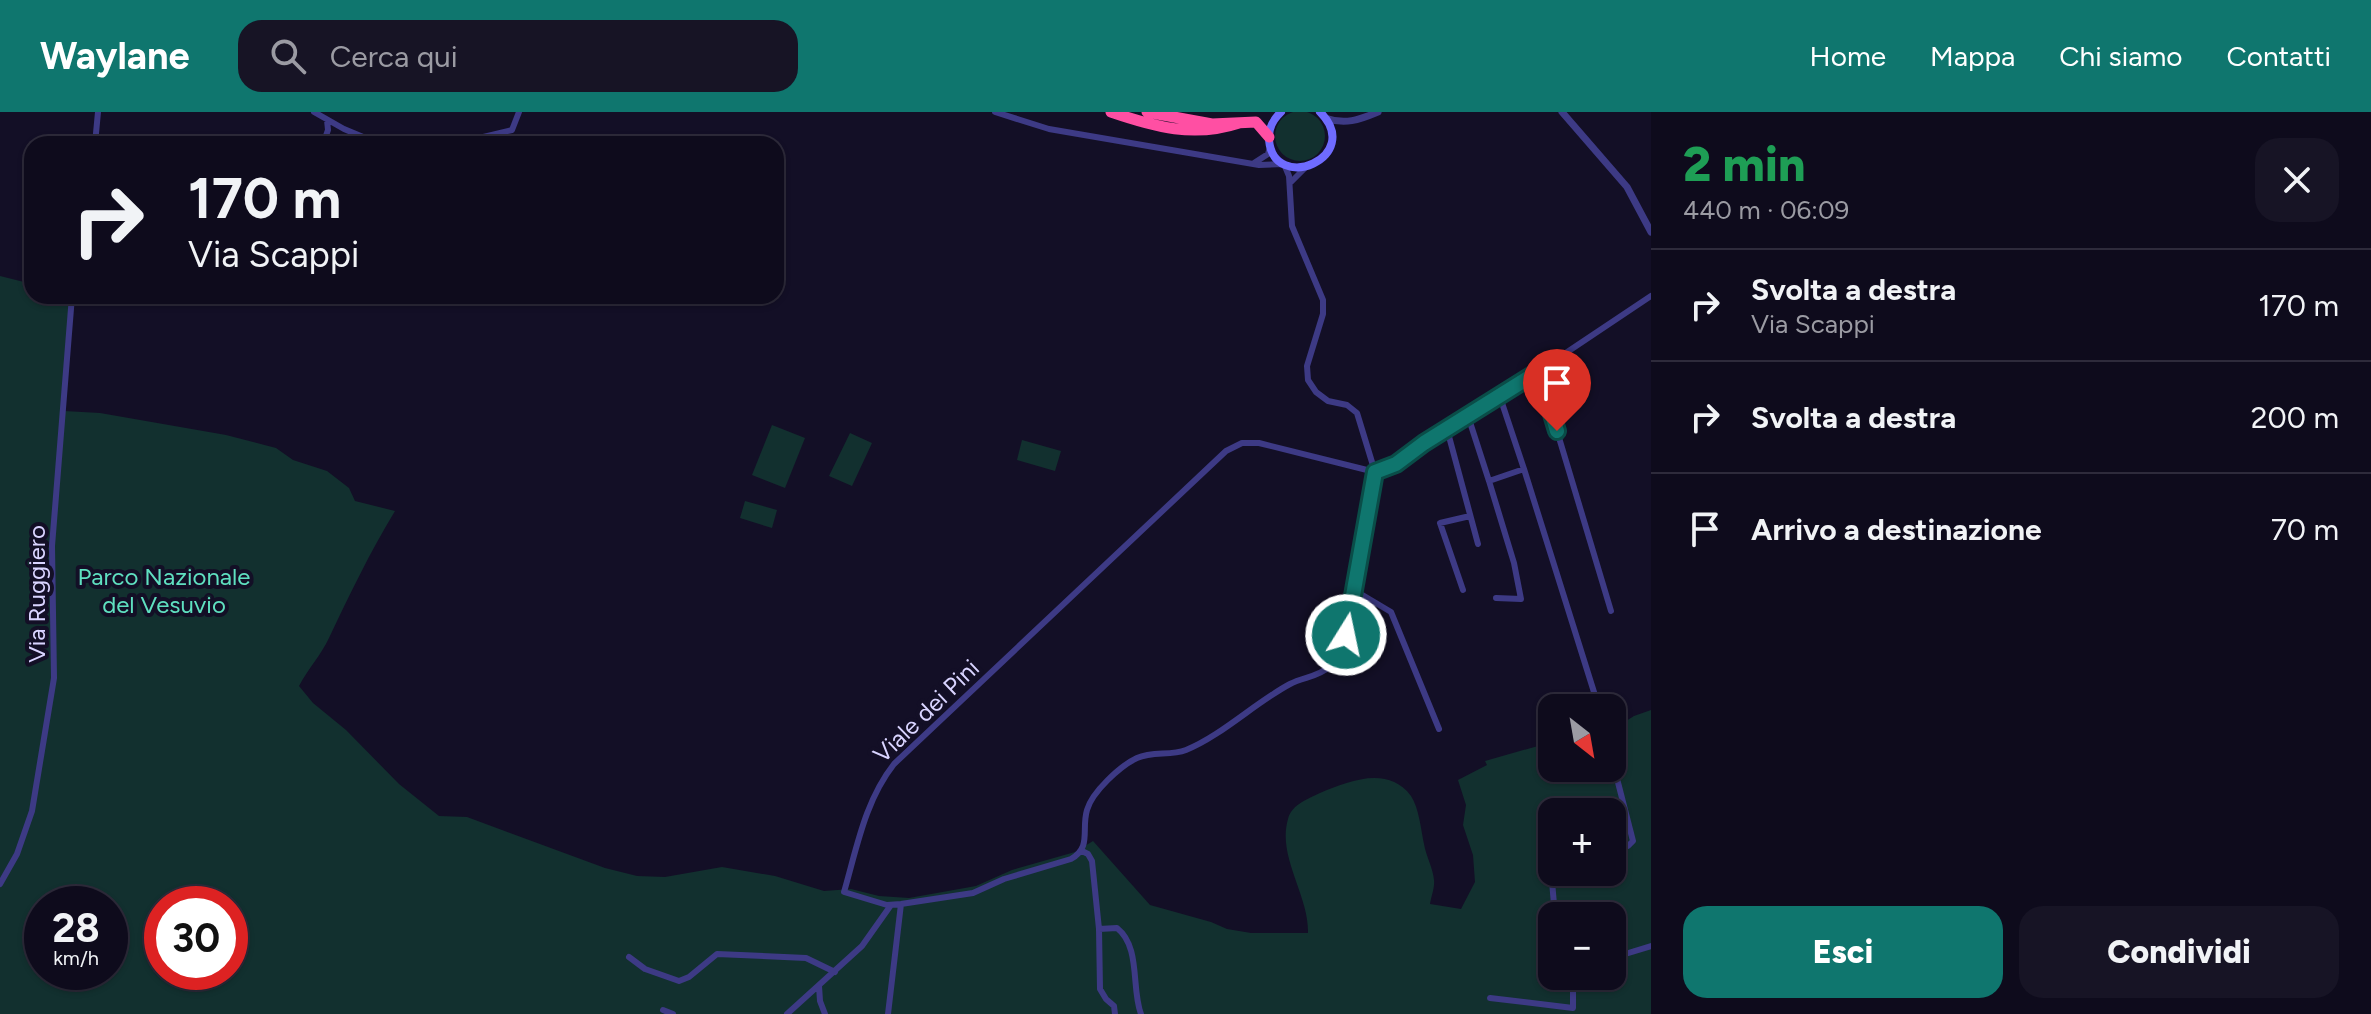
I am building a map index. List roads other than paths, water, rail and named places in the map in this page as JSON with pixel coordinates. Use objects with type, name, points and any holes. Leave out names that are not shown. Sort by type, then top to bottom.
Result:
[{"type":"highway","points":[[1111,112],[1189,132],[1209,132],[1239,123]]},
{"type":"highway","points":[[1147,112],[1212,124],[1256,122],[1270,142]]},
{"type":"main road","points":[[1281,112],[1273,121],[1270,142],[1284,164],[1306,167],[1324,157],[1332,138],[1323,115]]},
{"type":"street","points":[[96,136],[98,112]]},
{"type":"street","points":[[314,112],[362,136]]},
{"type":"street","points":[[487,136],[512,130],[519,112]]},
{"type":"street","points":[[995,112],[1034,126],[1144,146],[1251,164],[1284,164],[1290,183],[1292,226],[1323,300],[1323,314],[1307,366],[1308,380],[1316,392],[1328,401],[1347,405],[1357,413],[1375,472],[1340,653],[1320,673],[1291,683],[1187,749],[1137,758],[1098,792],[1087,809],[1082,851],[1092,861],[1099,929],[1100,989],[1114,1006],[1115,1014]]},
{"type":"street","points":[[1332,138],[1348,122],[1378,112]]},
{"type":"street","points":[[1562,112],[1624,183],[1651,232]]},
{"type":"street","points":[[1323,115],[1348,122]]},
{"type":"street","points":[[326,136],[327,120]]},
{"type":"street","points":[[1251,164],[1262,159],[1270,142]]},
{"type":"street","points":[[1290,183],[1306,167]]},
{"type":"street","points":[[1375,472],[1387,469],[1500,397],[1651,296]]},
{"type":"street","name":"Via Ruggiero","points":[[0,884],[17,854],[32,811],[54,678],[52,546],[71,304]]},
{"type":"street","points":[[1539,371],[1611,611]]},
{"type":"street","points":[[1500,397],[1595,694]]},
{"type":"street","points":[[1468,416],[1514,563],[1521,599],[1496,598]]},
{"type":"street","points":[[1447,429],[1478,544]]},
{"type":"street","name":"Viale dei Pini","points":[[1082,851],[1071,859],[1004,879],[973,893],[891,905],[844,892],[872,796],[894,764],[1226,451],[1242,443],[1259,443],[1375,472]]},
{"type":"street","points":[[1489,481],[1524,469]]},
{"type":"street","points":[[1463,590],[1440,523],[1470,516]]},
{"type":"street","points":[[1354,590],[1391,612],[1439,729]]},
{"type":"street","points":[[1626,814],[1633,841],[1626,846]]},
{"type":"street","points":[[888,1014],[901,904]]},
{"type":"street","points":[[787,1014],[870,937],[891,905]]},
{"type":"street","points":[[1099,929],[1117,928],[1124,935],[1133,959],[1141,1014]]},
{"type":"street","points":[[1626,954],[1651,946]]},
{"type":"street","points":[[629,957],[645,969],[679,981],[689,977],[717,954],[806,958],[835,972]]},
{"type":"street","points":[[819,986],[825,1014]]},
{"type":"street","points":[[1490,998],[1573,1008],[1573,990]]},
{"type":"street","points":[[663,1010],[673,1014]]},
{"type":"park label","name":"Parco Nazionale del Vesuvio","points":[[164,590]]}]
